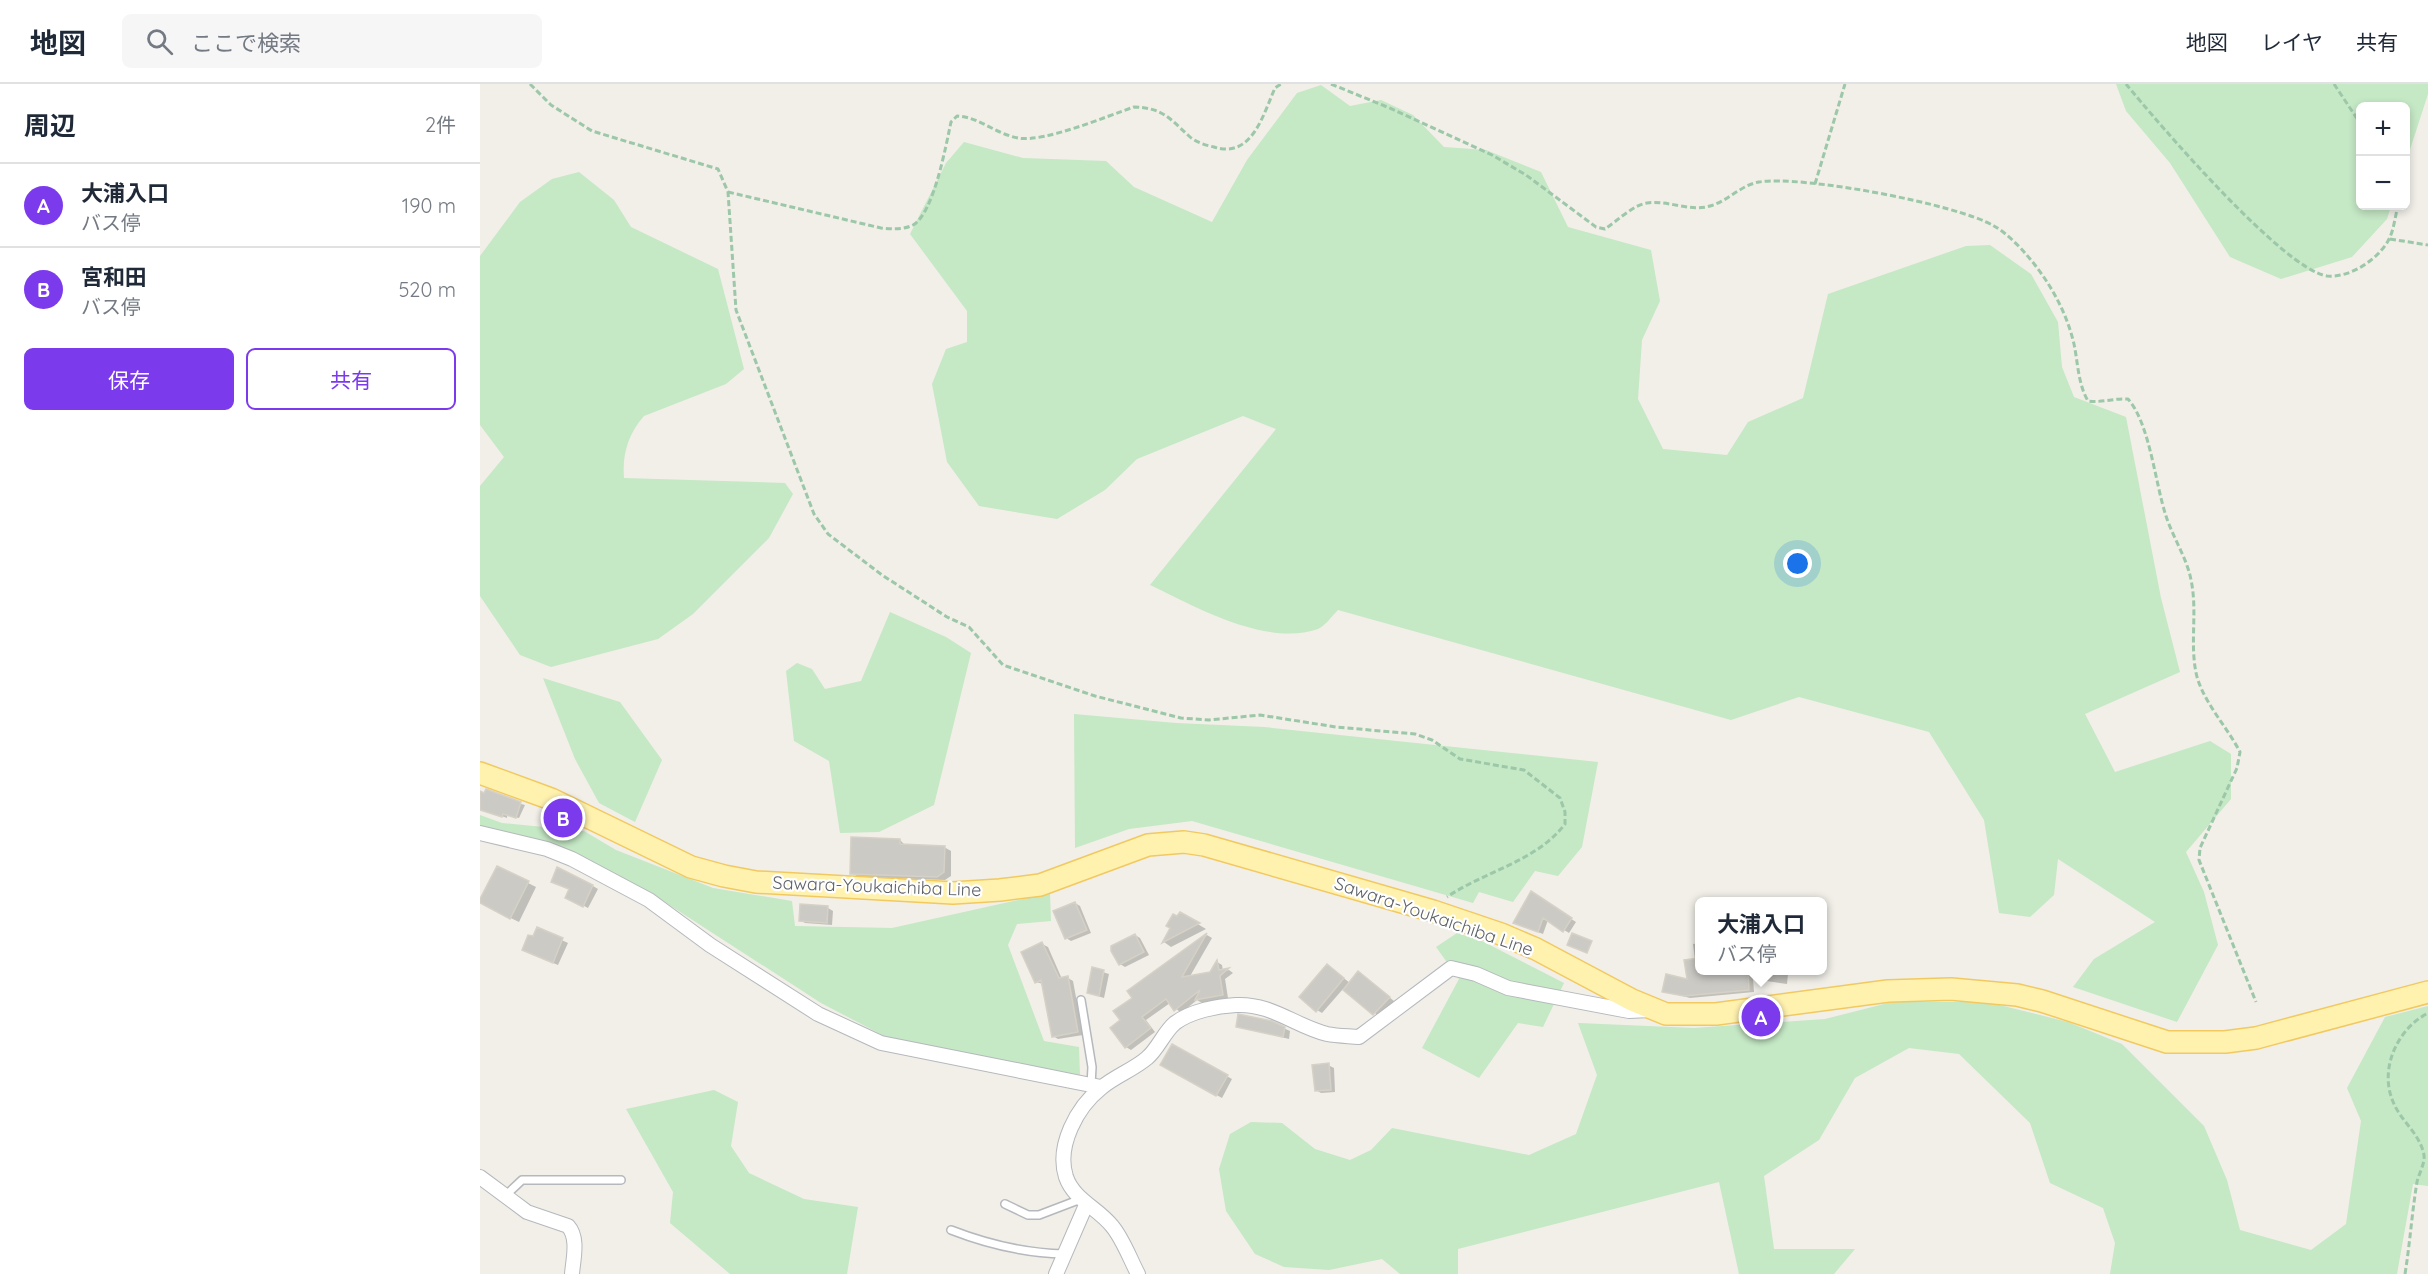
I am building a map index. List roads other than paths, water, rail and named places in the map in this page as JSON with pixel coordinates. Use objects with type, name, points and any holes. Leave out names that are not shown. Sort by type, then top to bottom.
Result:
[{"type":"main road","name":"Sawara-Youkaichiba Line","points":[[480,773],[551,799],[691,867],[756,882],[953,893],[1000,890],[1040,885],[1148,845],[1184,842],[1270,863],[1433,911],[1536,949],[1652,1010],[1666,1014],[1716,1014],[1919,988],[1962,990],[2017,995],[2042,1001],[2139,1034],[2167,1041],[2225,1042],[2256,1038],[2428,992]]},
{"type":"street","points":[[480,832],[547,849],[572,859],[649,900],[710,945],[818,1014],[881,1043],[1096,1086]]},
{"type":"street","points":[[1138,1274],[1114,1228],[1102,1214],[1084,1202],[1066,1178],[1064,1162],[1066,1142],[1096,1086],[1148,1058],[1175,1023],[1195,1013],[1236,1005],[1265,1008],[1326,1034],[1359,1037],[1451,968],[1476,974],[1508,988],[1629,1011],[1652,1010]]},
{"type":"street","points":[[480,1177],[527,1212],[568,1226],[573,1232],[572,1274]]},
{"type":"street","points":[[1056,1274],[1084,1202]]},
{"type":"lane","points":[[1082,1000],[1096,1086]]},
{"type":"lane","points":[[506,1196],[522,1180],[621,1180]]},
{"type":"lane","points":[[1005,1204],[1028,1215],[1039,1215],[1084,1202]]},
{"type":"lane","points":[[951,1230],[984,1242],[1046,1254],[1064,1254]]},
{"type":"place","name":"宮和田","points":[[563,818]]},
{"type":"place","name":"大浦入口","points":[[1761,1017]]}]
